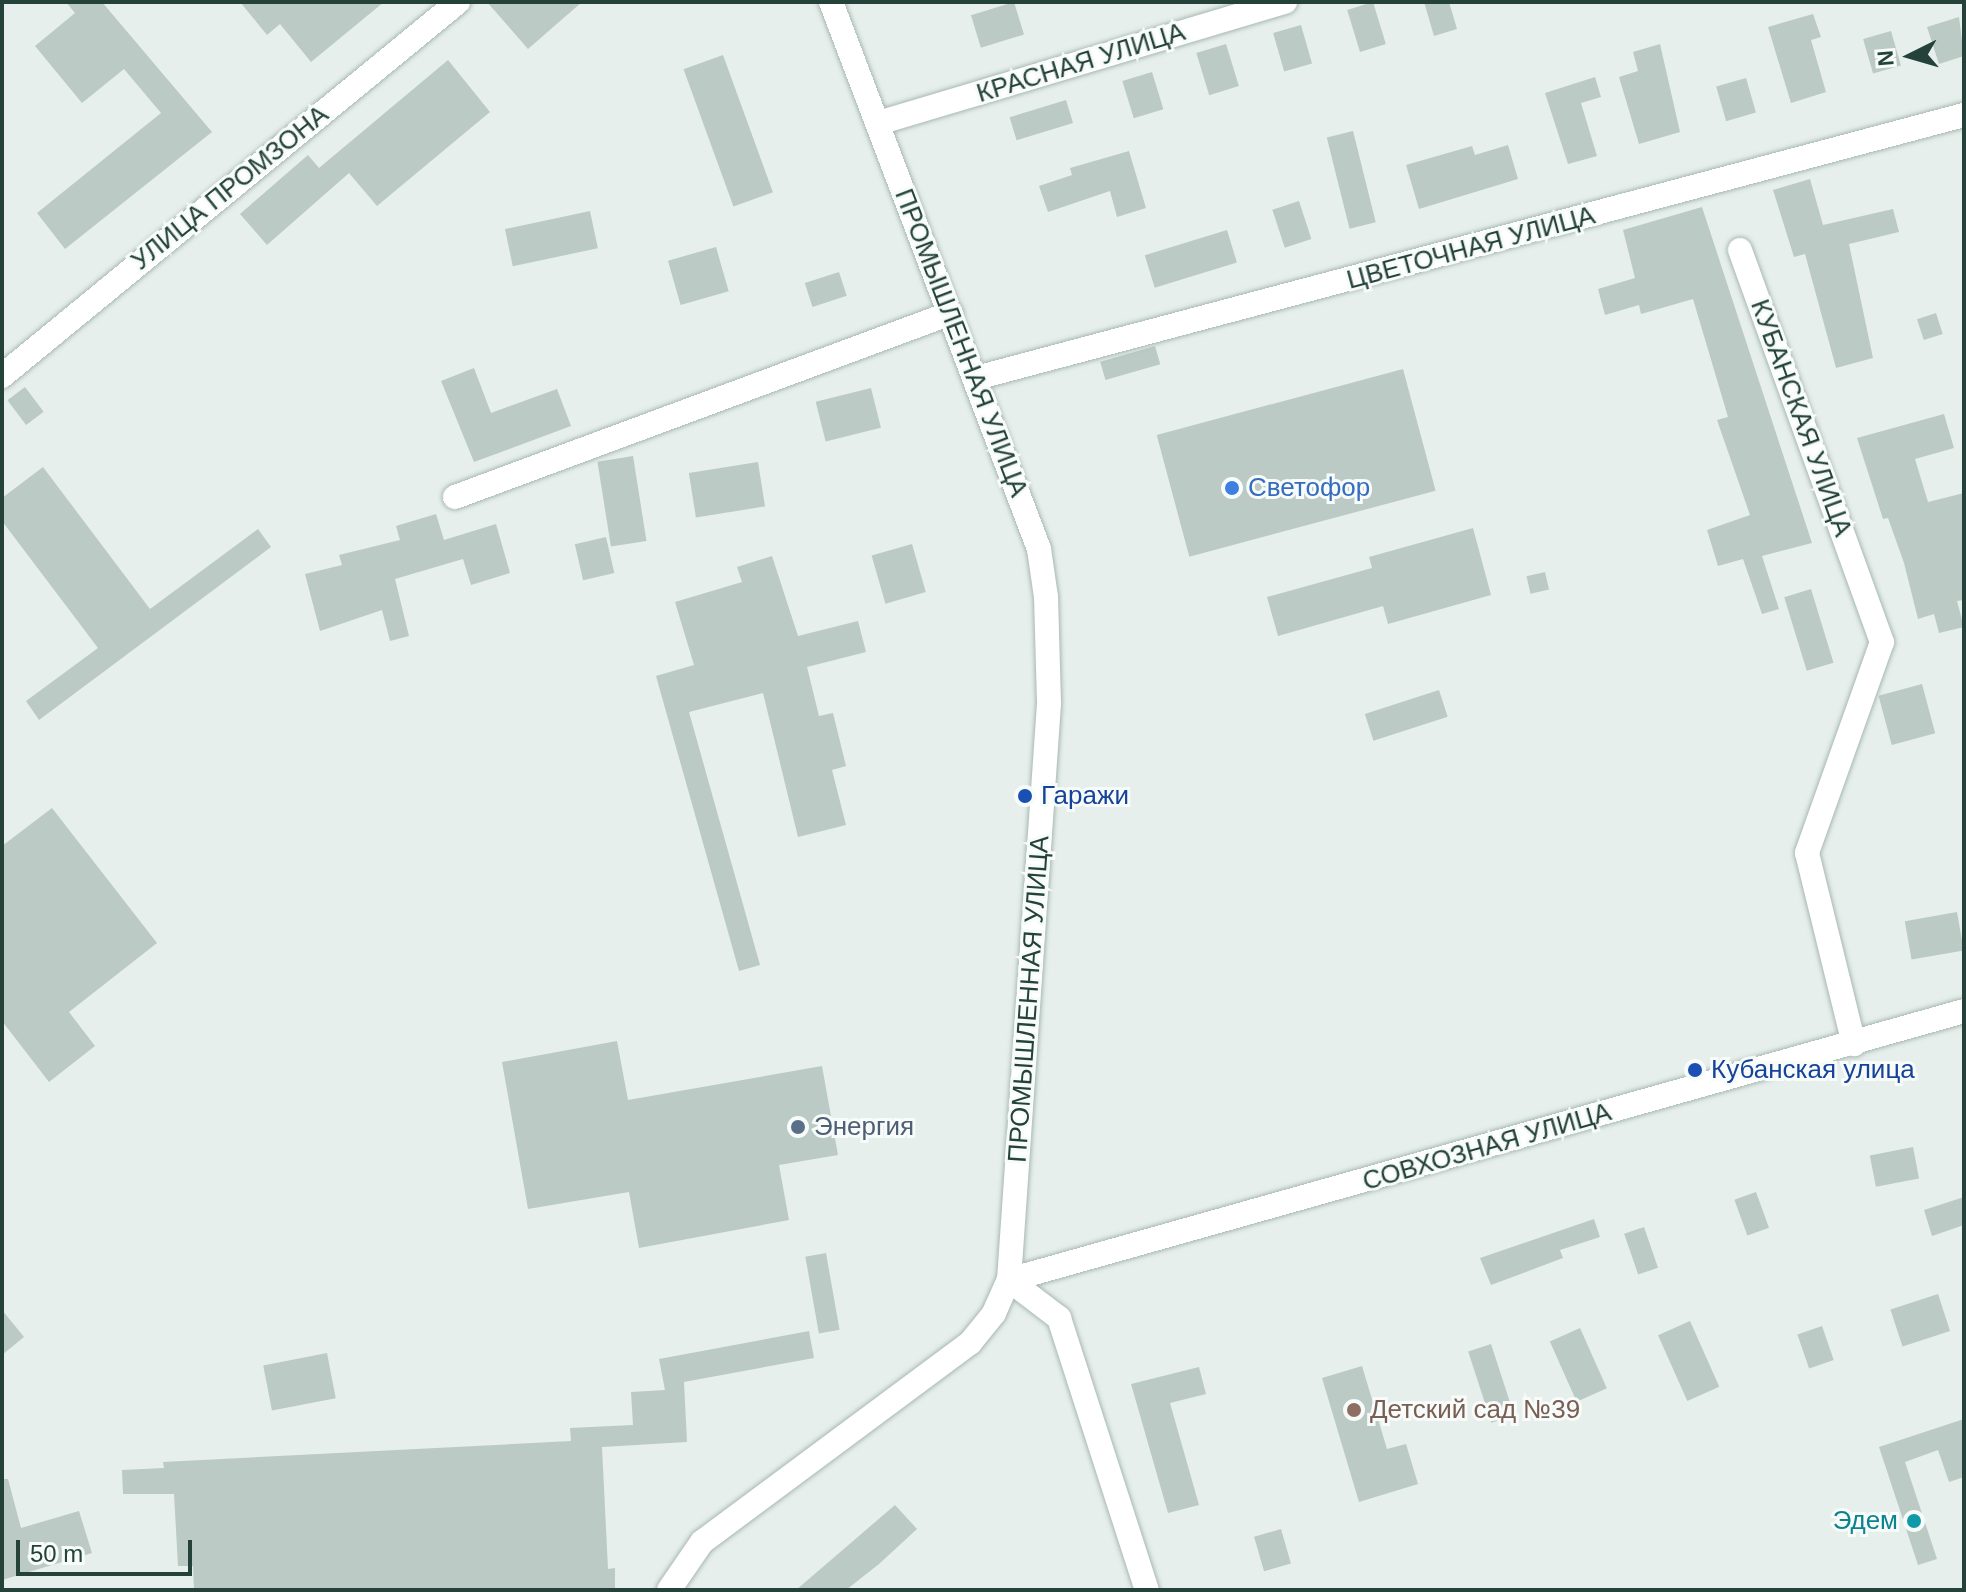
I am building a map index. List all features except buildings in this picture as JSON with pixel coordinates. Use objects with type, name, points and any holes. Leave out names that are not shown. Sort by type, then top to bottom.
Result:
[{"type":"street","name":"УЛИЦА ПРОМЗОНА","points":[[2,376],[458,2]]},
{"type":"street","name":"ПРОМЫШЛЕННАЯ УЛИЦА","points":[[669,1590],[702,1542],[970,1343],[994,1313],[1009,1280],[1052,654],[1039,549],[831,2]]},
{"type":"street","name":"КРАСНАЯ УЛИЦА","points":[[878,123],[1285,2]]},
{"type":"street","name":"ЦВЕТОЧНАЯ УЛИЦА","points":[[976,378],[1964,115]]},
{"type":"street","name":"КУБАНСКАЯ УЛИЦА","points":[[1740,250],[1882,642],[1807,853],[1854,1044]]},
{"type":"street","points":[[455,497],[951,313]]},
{"type":"street","name":"СОВХОЗНАЯ УЛИЦА","points":[[1009,1280],[1964,1011]]},
{"type":"street","points":[[1009,1280],[1059,1318],[1147,1590]]},
{"type":"place","name":"Светофор","points":[[1232,488]]},
{"type":"place","name":"Гаражи","points":[[1025,796]]},
{"type":"place","name":"Кубанская улица","points":[[1695,1070]]},
{"type":"place","name":"Энергия","points":[[798,1127]]},
{"type":"place","name":"Детский сад №39","points":[[1354,1410]]},
{"type":"place","name":"Эдем","points":[[1914,1521]]}]
